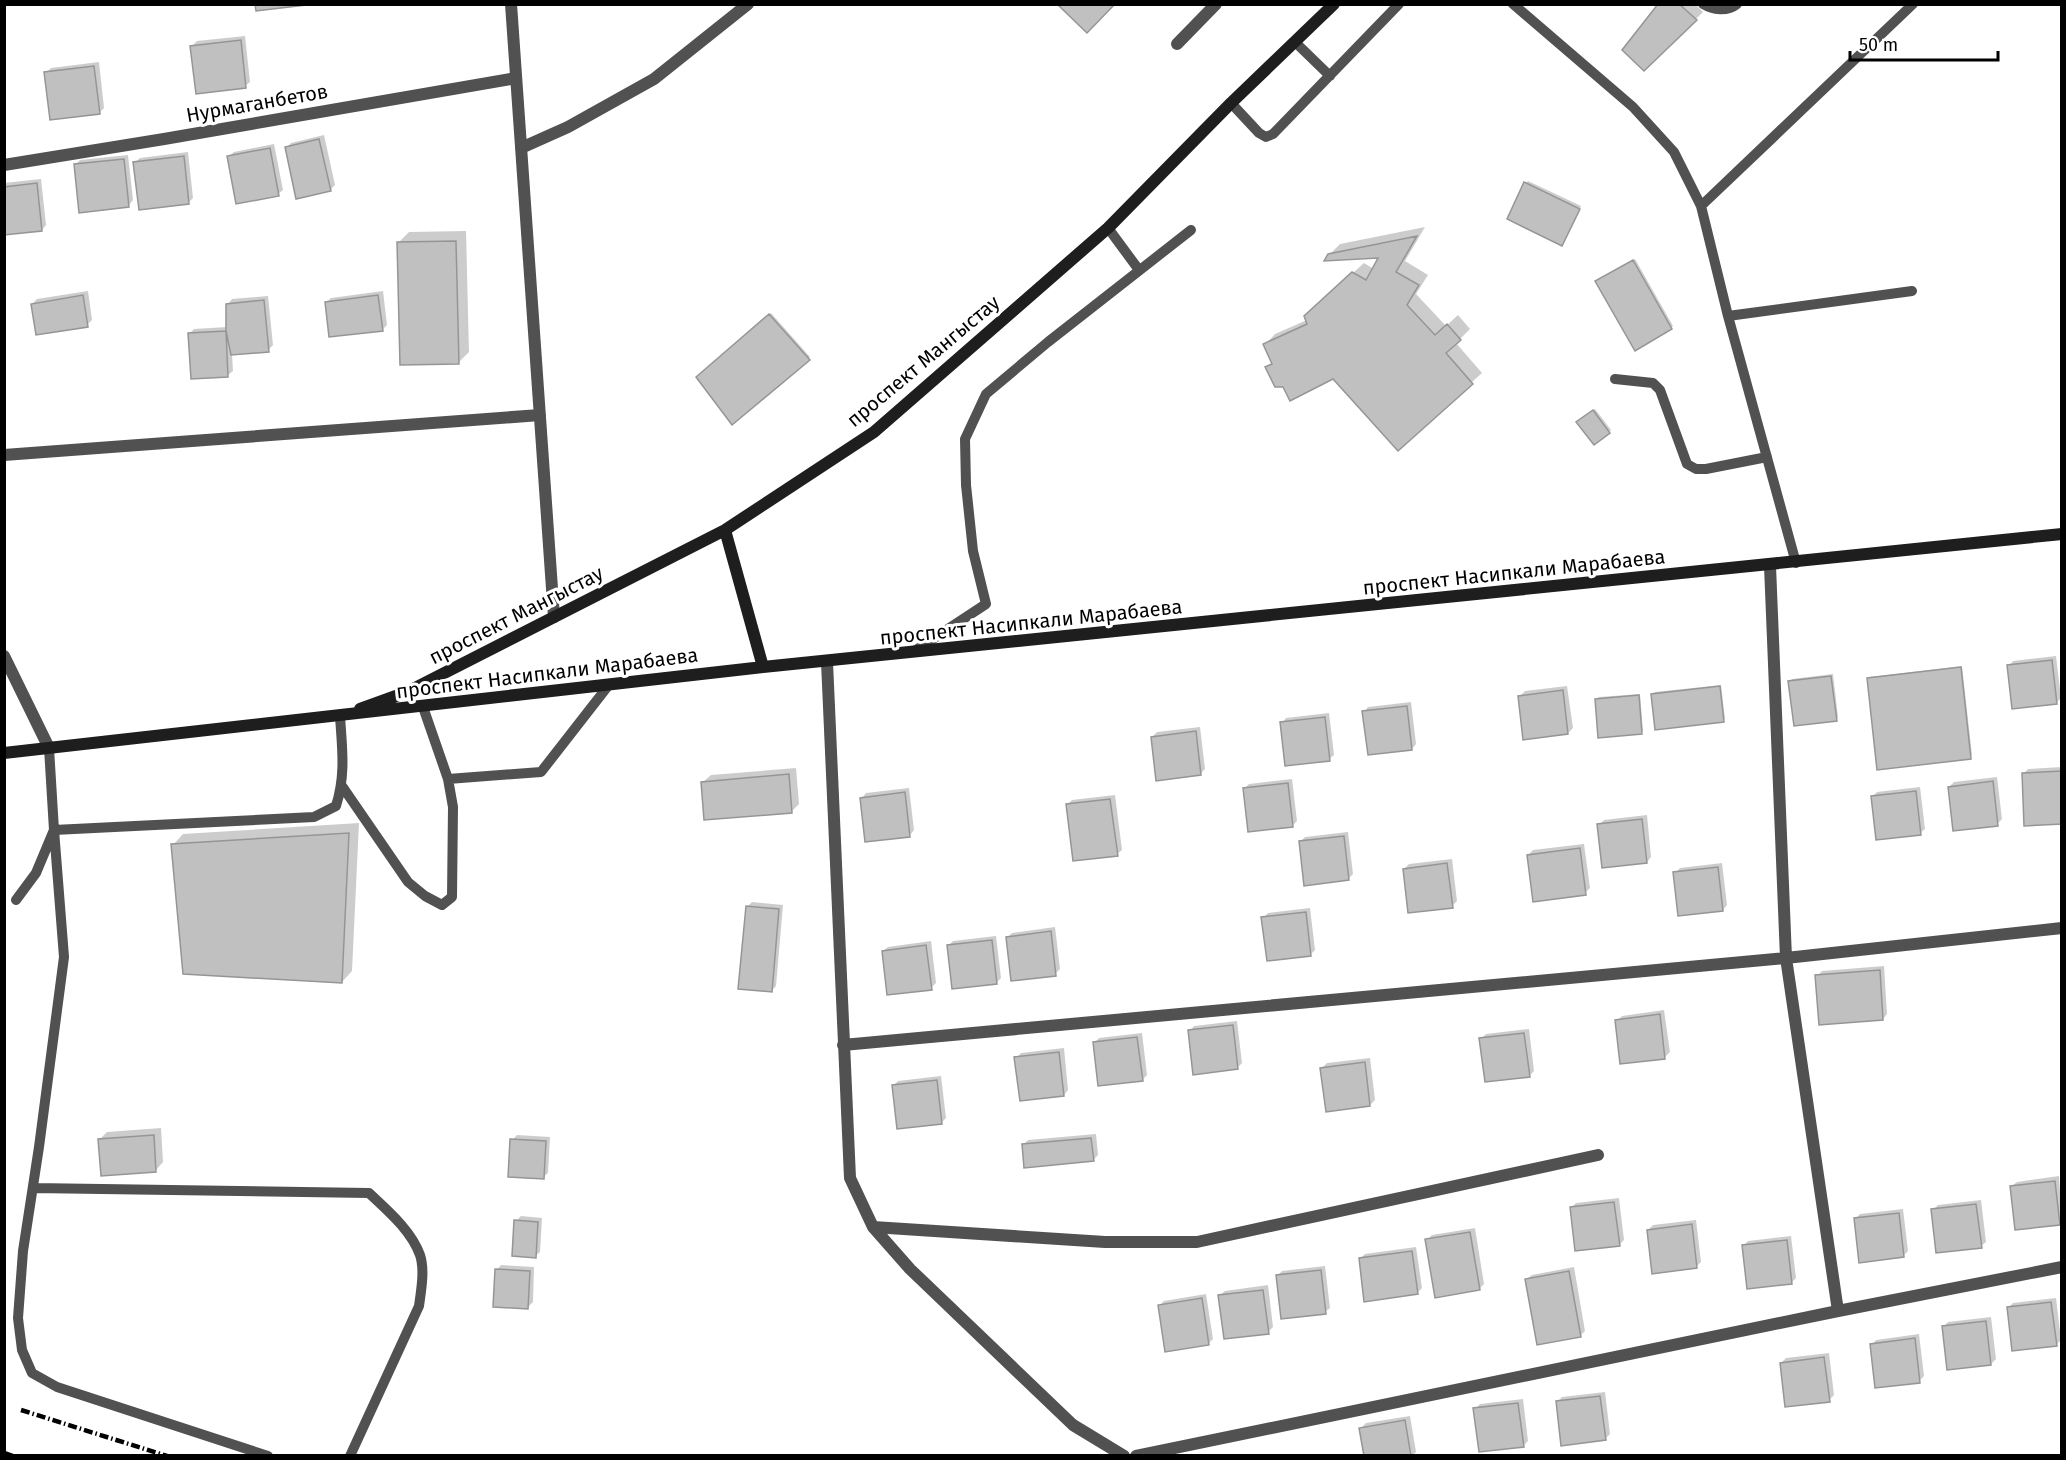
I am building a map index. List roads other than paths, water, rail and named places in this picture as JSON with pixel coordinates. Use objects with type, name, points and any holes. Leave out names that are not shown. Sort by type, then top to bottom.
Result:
[{"type":"main road","name":"проспект Мангыстау","points":[[340,716],[407,692],[725,530],[874,432],[1108,228],[1231,103],[1334,4]]},
{"type":"main road","points":[[725,530],[763,668]]},
{"type":"main road","name":"проспект Насипкали Марабаева","points":[[4,753],[763,668],[1770,566],[2061,534]]},
{"type":"street","points":[[511,4],[554,617]]},
{"type":"street","points":[[521,148],[568,127],[654,79],[748,4]]},
{"type":"street","points":[[1177,44],[1216,4]]},
{"type":"street","name":"Нурмаганбетов","points":[[4,165],[516,78]]},
{"type":"street","points":[[4,456],[540,415]]},
{"type":"street","points":[[1770,566],[1786,958],[1838,1311]]},
{"type":"street","points":[[4,656],[49,748]]},
{"type":"street","points":[[826,662],[850,1178],[873,1227],[910,1269],[1073,1425],[1124,1455]]},
{"type":"street","points":[[843,1045],[1786,958],[2061,928]]},
{"type":"street","points":[[873,1227],[1105,1242],[1197,1242],[1598,1155]]},
{"type":"street","points":[[1136,1455],[1838,1311],[2061,1268]]},
{"type":"lane","points":[[1231,103],[1259,133],[1266,137],[1274,134],[1399,4]]},
{"type":"lane","points":[[1513,4],[1634,107],[1674,152],[1701,206],[1728,316],[1796,563]]},
{"type":"lane","points":[[1703,4],[1713,10],[1734,8],[1737,4]]},
{"type":"lane","points":[[1701,206],[1912,4]]},
{"type":"lane","points":[[1295,42],[1330,76]]},
{"type":"lane","points":[[1108,228],[1139,270]]},
{"type":"lane","points":[[910,653],[986,604],[973,551],[966,485],[965,439],[986,394],[1048,342],[1191,230]]},
{"type":"lane","points":[[1728,316],[1912,291]]},
{"type":"lane","points":[[1615,379],[1653,383],[1660,390],[1687,464],[1696,469],[1767,457]]},
{"type":"lane","points":[[448,779],[542,772],[608,686]]},
{"type":"lane","points":[[342,786],[408,882],[425,896],[442,905],[452,897],[453,807],[448,779],[423,707]]},
{"type":"lane","points":[[54,830],[314,817],[336,806],[342,786],[344,764],[340,716]]},
{"type":"lane","points":[[49,748],[64,957],[23,1251],[18,1318],[22,1350],[32,1372],[57,1387],[268,1455]]},
{"type":"lane","points":[[16,900],[36,873],[54,830]]},
{"type":"lane","points":[[33,1188],[369,1193],[401,1223],[406,1231],[420,1255],[422,1283],[419,1306],[350,1455]]},
{"type":"railway","points":[[21,1410],[167,1456]]},
{"type":"railway","points":[[4,1453],[13,1456]]}]
